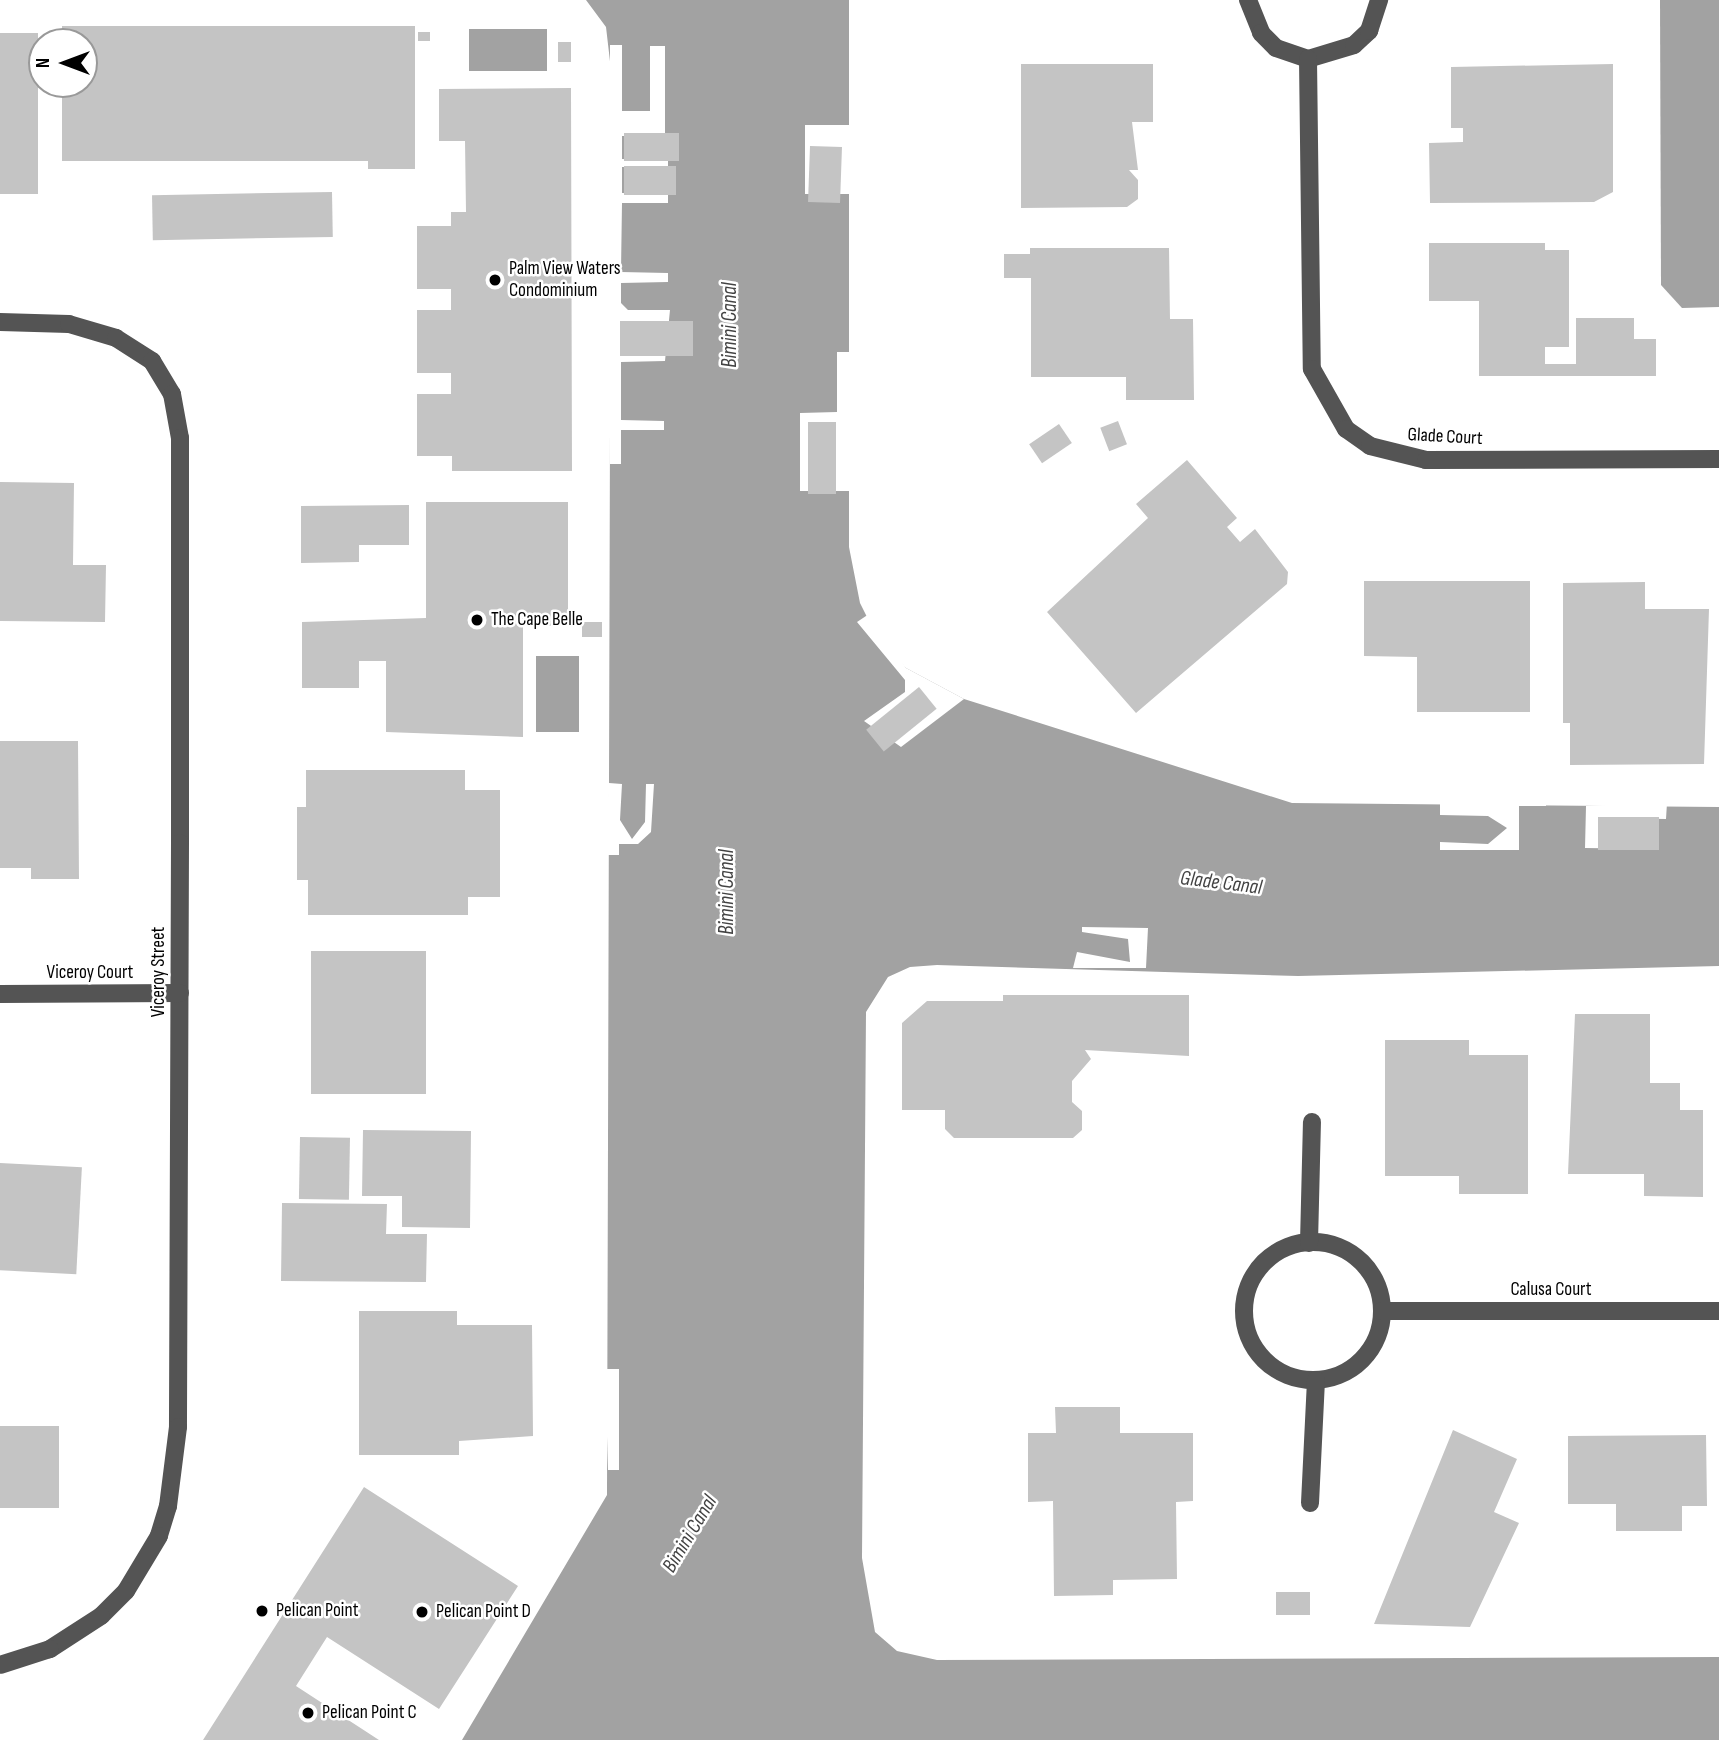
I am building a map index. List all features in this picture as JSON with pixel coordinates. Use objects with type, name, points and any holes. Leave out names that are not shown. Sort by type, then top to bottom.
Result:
[{"type":"street","points":[[1248,0],[1261,33],[1276,48],[1308,59],[1354,46],[1368,31],[1379,0]]},
{"type":"street","name":"Glade Court","points":[[1308,59],[1312,369],[1346,429],[1370,446],[1426,460],[1719,459]]},
{"type":"street","name":"Viceroy Street","points":[[0,322],[69,324],[116,338],[152,361],[172,394],[180,438],[178,1427],[168,1506],[159,1536],[126,1591],[101,1616],[50,1649],[0,1665]]},
{"type":"street","name":"Viceroy Court","points":[[0,994],[180,993]]},
{"type":"street","points":[[1309,1242],[1311,1122]]},
{"type":"street","points":[[1309,1242],[1330,1244],[1366,1267],[1382,1311],[1371,1349],[1356,1365],[1316,1380],[1276,1370],[1248,1336],[1244,1315],[1254,1274],[1288,1247],[1309,1242]]},
{"type":"street","name":"Calusa Court","points":[[1382,1311],[1719,1311]]},
{"type":"street","points":[[1310,1503],[1316,1380]]},
{"type":"water","points":[[586,0],[849,0],[849,547],[860,603],[875,633],[906,668],[964,699],[1292,803],[1719,807],[1719,966],[1298,976],[937,965],[910,967],[888,977],[866,1012],[862,1558],[875,1632],[897,1651],[937,1660],[1719,1657],[1719,1740],[462,1740],[607,1495],[611,70],[606,27]]},
{"type":"water","points":[[1660,0],[1719,0],[1719,307],[1682,308],[1661,285]]},
{"type":"water","points":[[469,29],[547,29],[547,71],[469,71]]},
{"type":"water","points":[[536,656],[579,656],[579,732],[536,732]]},
{"type":"pier","name":"Palm View Waters Condominium","points":[[610,45],[622,45],[622,111],[650,111],[650,46],[665,46],[665,136],[622,136],[622,159],[668,160],[668,168],[622,167],[622,193],[668,194],[668,203],[622,203],[621,272],[668,273],[668,282],[621,283],[621,303],[628,310],[670,310],[665,361],[621,362],[621,420],[664,421],[664,430],[621,430],[621,464],[610,464]]},
{"type":"pier","points":[[805,125],[849,125],[849,194],[805,194]]},
{"type":"pier","points":[[837,352],[852,352],[849,491],[800,491],[800,413],[837,412]]},
{"type":"pier","points":[[869,614],[906,668],[964,699],[901,747],[864,721],[905,692],[905,680],[857,622]]},
{"type":"pier","points":[[609,783],[622,784],[620,820],[632,839],[645,822],[646,784],[654,784],[651,832],[638,844],[619,844],[619,855],[605,855]]},
{"type":"pier","points":[[1302,801],[1546,802],[1546,806],[1519,806],[1519,850],[1440,850],[1440,842],[1488,844],[1507,828],[1488,816],[1440,815],[1440,804]]},
{"type":"pier","points":[[1667,803],[1666,819],[1605,818],[1604,844],[1660,849],[1585,848],[1586,806]]},
{"type":"pier","points":[[1082,927],[1148,928],[1146,968],[1073,968],[1077,952],[1130,962],[1128,939],[1082,932]]},
{"type":"pier","points":[[605,1369],[619,1369],[619,1470],[608,1470]]},
{"type":"building","points":[[415,26],[415,169],[368,169],[368,161],[62,161],[62,98],[98,98],[98,28],[62,28]]},
{"type":"building","points":[[418,32],[430,32],[430,41],[418,41]]},
{"type":"building","points":[[0,33],[28,33],[28,98],[38,98],[38,194],[0,194]]},
{"type":"building","points":[[558,42],[571,42],[571,62],[558,62]]},
{"type":"building","points":[[1021,64],[1153,64],[1153,122],[1132,122],[1138,170],[1129,170],[1138,180],[1138,199],[1127,207],[1021,208]]},
{"type":"building","points":[[1613,64],[1613,192],[1594,202],[1430,203],[1429,143],[1463,142],[1463,128],[1451,128],[1451,67]]},
{"type":"building","name":"Palm View Waters Condominium","points":[[571,88],[572,471],[452,471],[452,456],[417,456],[417,394],[451,394],[451,373],[417,373],[417,310],[451,310],[451,289],[417,289],[417,226],[451,226],[451,212],[466,212],[465,141],[439,141],[439,89]]},
{"type":"building","points":[[624,133],[679,133],[679,161],[624,161]]},
{"type":"building","points":[[810,146],[842,147],[840,203],[808,202]]},
{"type":"building","points":[[624,166],[676,166],[676,195],[624,195]]},
{"type":"building","points":[[332,192],[333,237],[153,240],[152,195]]},
{"type":"building","points":[[1429,243],[1545,243],[1545,250],[1569,250],[1569,347],[1545,347],[1545,364],[1576,364],[1576,318],[1634,318],[1634,339],[1656,339],[1656,376],[1479,376],[1479,301],[1429,301]]},
{"type":"building","points":[[1030,248],[1169,248],[1170,319],[1193,319],[1194,400],[1126,400],[1126,377],[1031,377],[1031,278],[1004,278],[1004,254],[1030,254]]},
{"type":"building","points":[[620,321],[693,321],[693,356],[620,356]]},
{"type":"building","points":[[1118,421],[1127,444],[1109,451],[1100,428]]},
{"type":"building","points":[[808,422],[836,422],[836,494],[808,494]]},
{"type":"building","points":[[1059,424],[1072,443],[1042,463],[1029,444]]},
{"type":"building","points":[[1187,460],[1237,518],[1227,527],[1240,542],[1255,529],[1288,572],[1287,584],[1136,713],[1047,612],[1148,518],[1136,504]]},
{"type":"building","points":[[0,482],[74,483],[73,565],[106,565],[105,622],[0,621]]},
{"type":"building","name":"The Cape Belle","points":[[426,502],[568,502],[568,626],[523,625],[523,737],[386,732],[386,661],[359,661],[359,688],[302,688],[302,622],[426,618]]},
{"type":"building","points":[[409,505],[409,545],[359,545],[359,562],[301,563],[301,506]]},
{"type":"building","points":[[1364,581],[1530,581],[1530,712],[1417,712],[1417,657],[1364,656]]},
{"type":"building","points":[[1645,582],[1645,609],[1709,609],[1704,764],[1570,765],[1570,723],[1563,723],[1563,583]]},
{"type":"building","points":[[582,622],[602,622],[602,637],[582,637]]},
{"type":"building","points":[[919,687],[937,709],[884,752],[866,730]]},
{"type":"building","points":[[0,741],[78,741],[79,879],[31,879],[31,868],[0,868]]},
{"type":"building","points":[[306,770],[465,770],[465,790],[500,790],[500,897],[468,897],[468,915],[308,915],[308,880],[297,880],[297,807],[306,807]]},
{"type":"building","points":[[1598,817],[1659,817],[1659,850],[1598,850]]},
{"type":"building","points":[[311,951],[426,951],[426,1094],[311,1094]]},
{"type":"building","points":[[1003,995],[1189,995],[1189,1056],[1085,1050],[1091,1059],[1072,1081],[1072,1102],[1082,1111],[1082,1130],[1073,1138],[954,1138],[945,1129],[945,1110],[902,1110],[902,1023],[927,1001],[1003,1001]]},
{"type":"building","points":[[1575,1014],[1650,1014],[1650,1083],[1680,1083],[1680,1110],[1703,1110],[1703,1197],[1644,1196],[1644,1174],[1568,1174]]},
{"type":"building","points":[[1385,1040],[1469,1040],[1469,1055],[1528,1055],[1528,1194],[1459,1194],[1459,1176],[1385,1176]]},
{"type":"building","points":[[363,1130],[471,1131],[470,1228],[402,1227],[402,1196],[362,1196]]},
{"type":"building","points":[[300,1137],[350,1138],[349,1200],[299,1199]]},
{"type":"building","points":[[0,1163],[82,1167],[76,1274],[0,1270]]},
{"type":"building","points":[[282,1203],[387,1204],[386,1234],[427,1234],[426,1282],[281,1281]]},
{"type":"building","points":[[359,1311],[457,1311],[457,1325],[532,1325],[533,1436],[459,1441],[459,1455],[359,1455]]},
{"type":"building","points":[[1055,1407],[1120,1407],[1120,1433],[1193,1433],[1193,1501],[1176,1502],[1177,1579],[1113,1580],[1113,1595],[1054,1596],[1053,1501],[1028,1502],[1028,1433],[1056,1433]]},
{"type":"building","points":[[0,1426],[59,1426],[59,1508],[0,1508]]},
{"type":"building","points":[[1453,1430],[1517,1459],[1494,1512],[1519,1523],[1470,1627],[1374,1624]]},
{"type":"building","points":[[1706,1435],[1707,1506],[1682,1506],[1682,1531],[1616,1531],[1616,1504],[1568,1504],[1568,1436]]},
{"type":"building","points":[[364,1487],[518,1586],[439,1709],[327,1637],[296,1686],[379,1740],[203,1740]]},
{"type":"building","points":[[1276,1592],[1310,1592],[1310,1615],[1276,1615]]},
{"type":"place","name":"Palm View Waters Condominium","points":[[495,280]]},
{"type":"place","name":"The Cape Belle","points":[[477,620]]},
{"type":"place","name":"Pelican Point","points":[[262,1611]]},
{"type":"place","name":"Pelican Point D","points":[[422,1612]]},
{"type":"place","name":"Pelican Point C","points":[[308,1713]]},
{"type":"water label","name":"Bimini Canal","points":[[730,325]]},
{"type":"water label","name":"Glade Canal","points":[[1221,883]]},
{"type":"water label","name":"Bimini Canal","points":[[727,892]]},
{"type":"water label","name":"Bimini Canal","points":[[690,1534]]}]
